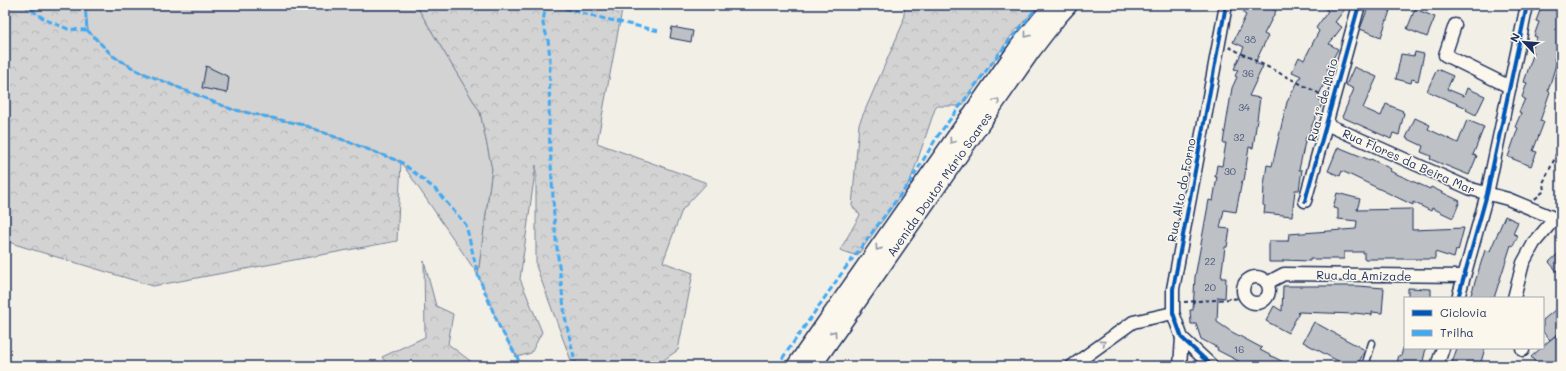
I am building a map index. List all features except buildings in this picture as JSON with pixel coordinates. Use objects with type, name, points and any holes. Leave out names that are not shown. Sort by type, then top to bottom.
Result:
[{"type":"main road","name":"Avenida Doutor Mário Soares","points":[[795,366],[1020,44],[1052,5]]},
{"type":"main road","name":"Avenida Doutor Mário Soares","points":[[813,366],[1032,51],[1059,16],[1070,5]]},
{"type":"street","name":"Rua Alto do Forno","points":[[1212,366],[1182,338],[1173,308],[1173,289],[1226,5]]},
{"type":"street","name":"Rua 1º de Maio","points":[[1305,201],[1359,5]]},
{"type":"street","points":[[1458,297],[1487,194],[1527,5]]},
{"type":"street","points":[[1455,25],[1445,55],[1510,87]]},
{"type":"street","name":"Rua Flores da Beira Mar","points":[[1326,124],[1471,189],[1508,199],[1558,220]]},
{"type":"street","points":[[1514,297],[1523,263],[1534,243],[1558,220]]},
{"type":"street","name":"Rua da Amizade","points":[[1267,283],[1284,274],[1464,276]]},
{"type":"street","points":[[1252,278],[1260,278],[1267,283],[1269,292],[1265,300],[1252,303],[1245,298],[1243,295],[1243,286],[1248,280],[1252,278]]},
{"type":"street","points":[[1072,366],[1133,322],[1173,308]]},
{"type":"street","points":[[1180,366],[1182,338]]},
{"type":"street","points":[[1437,366],[1443,349]]},
{"type":"lane","points":[[1365,366],[1372,343]]},
{"type":"path","points":[[1219,42],[1332,100]]},
{"type":"path","points":[[1529,208],[1531,202],[1544,191],[1543,183],[1555,158],[1561,135]]},
{"type":"path","points":[[1173,308],[1245,298]]},
{"type":"green space","points":[[5,5],[85,5],[88,30],[113,56],[138,71],[231,109],[304,125],[401,162],[397,241],[153,286],[5,240]]},
{"type":"green space","points":[[85,5],[416,5],[480,112],[492,169],[478,275],[401,162],[304,125],[231,109],[138,71],[113,56],[87,30]]},
{"type":"green space","points":[[416,5],[623,5],[597,143],[707,183],[682,210],[663,262],[693,273],[678,350],[655,366],[573,366],[536,266],[536,165],[520,279],[542,332],[531,353],[517,357],[499,326],[478,275],[492,169],[480,112]]},
{"type":"green space","points":[[905,5],[1039,5],[1011,36],[962,106],[936,106],[910,182],[857,256],[840,250],[860,215],[852,206],[859,124],[903,23]]},
{"type":"green space","points":[[424,261],[436,306],[453,314],[448,344],[477,366],[388,366],[382,357],[425,337]]},
{"type":"marked path","points":[[24,5],[46,20],[68,29],[87,30],[85,5]]},
{"type":"marked path","points":[[545,5],[547,7],[543,24],[548,40],[550,58],[549,131],[555,231],[565,317],[576,366]]},
{"type":"marked path","points":[[777,366],[844,270],[910,182],[937,137],[998,55],[1039,5]]},
{"type":"marked path","points":[[547,7],[556,6],[659,31]]},
{"type":"marked path","points":[[87,30],[113,56],[138,71],[231,109],[304,125],[401,162],[435,189],[466,225],[478,275],[499,326],[522,366]]},
{"type":"cycle path","points":[[1212,366],[1182,338],[1173,313],[1173,289],[1226,5]]},
{"type":"cycle path","points":[[1305,201],[1359,5]]},
{"type":"cycle path","points":[[1458,297],[1487,194],[1527,5]]}]
